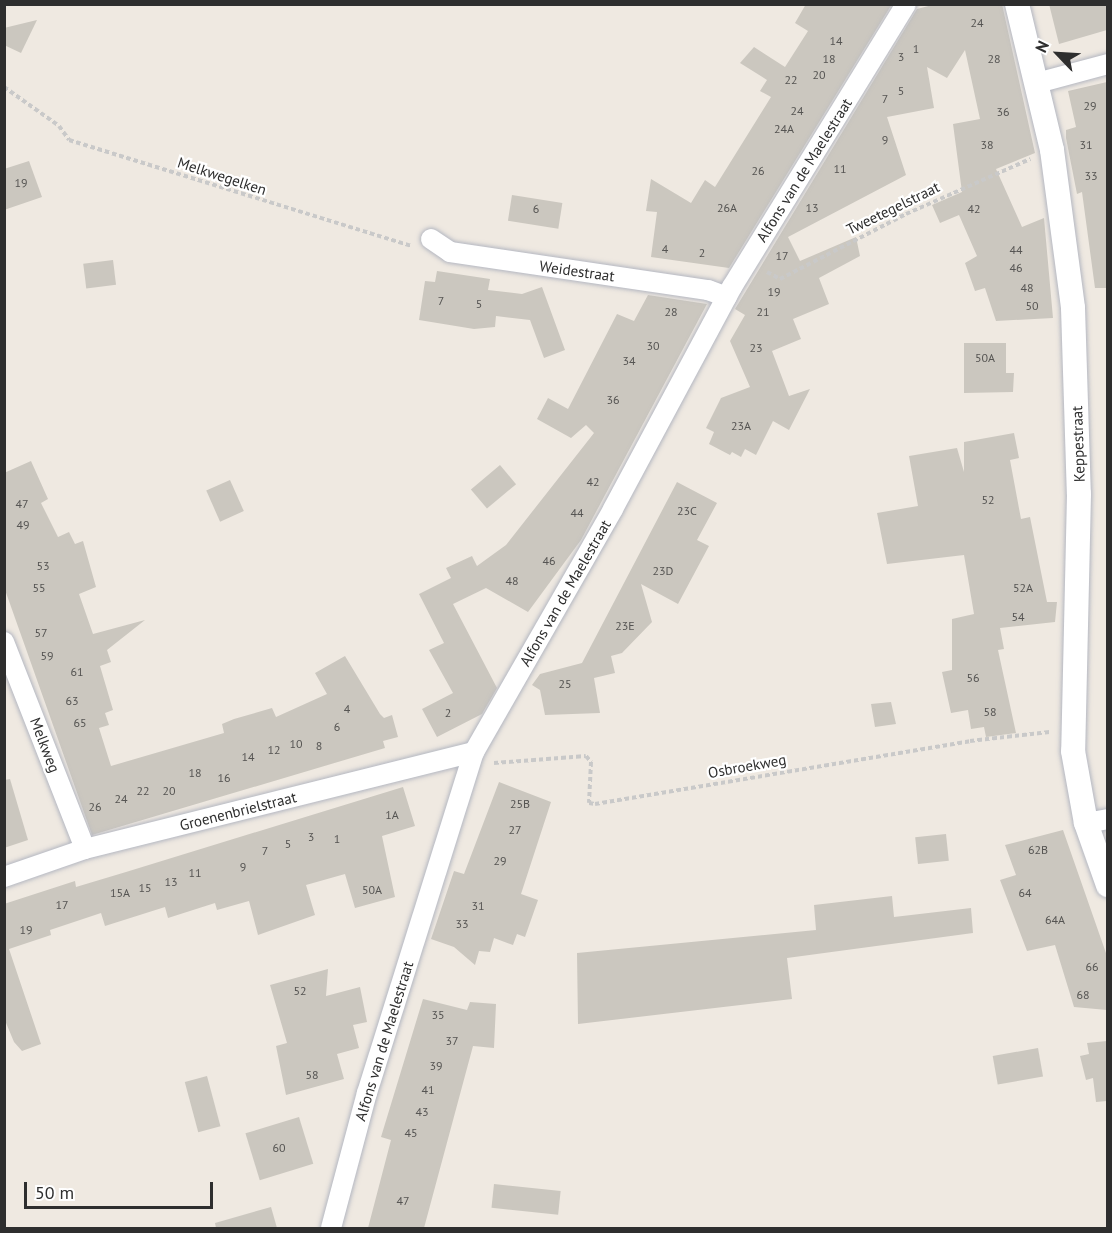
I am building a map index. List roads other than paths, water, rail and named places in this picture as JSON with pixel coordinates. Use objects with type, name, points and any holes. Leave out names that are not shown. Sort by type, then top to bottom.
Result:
[{"type":"street","name":"Alfons van de Maelestraat","points":[[331,1228],[367,1094],[472,759],[613,509],[727,297],[906,4]]},
{"type":"street","name":"Keppestraat","points":[[1017,4],[1052,150],[1074,343],[1079,494],[1073,730],[1097,821],[1107,885]]},
{"type":"street","points":[[1037,84],[1107,64]]},
{"type":"street","name":"Weidestraat","points":[[431,239],[450,252],[708,290],[727,297]]},
{"type":"street","name":"Melkweg","points":[[4,642],[85,849]]},
{"type":"street","name":"Groenenbrielstraat","points":[[4,876],[85,849],[472,759]]}]
